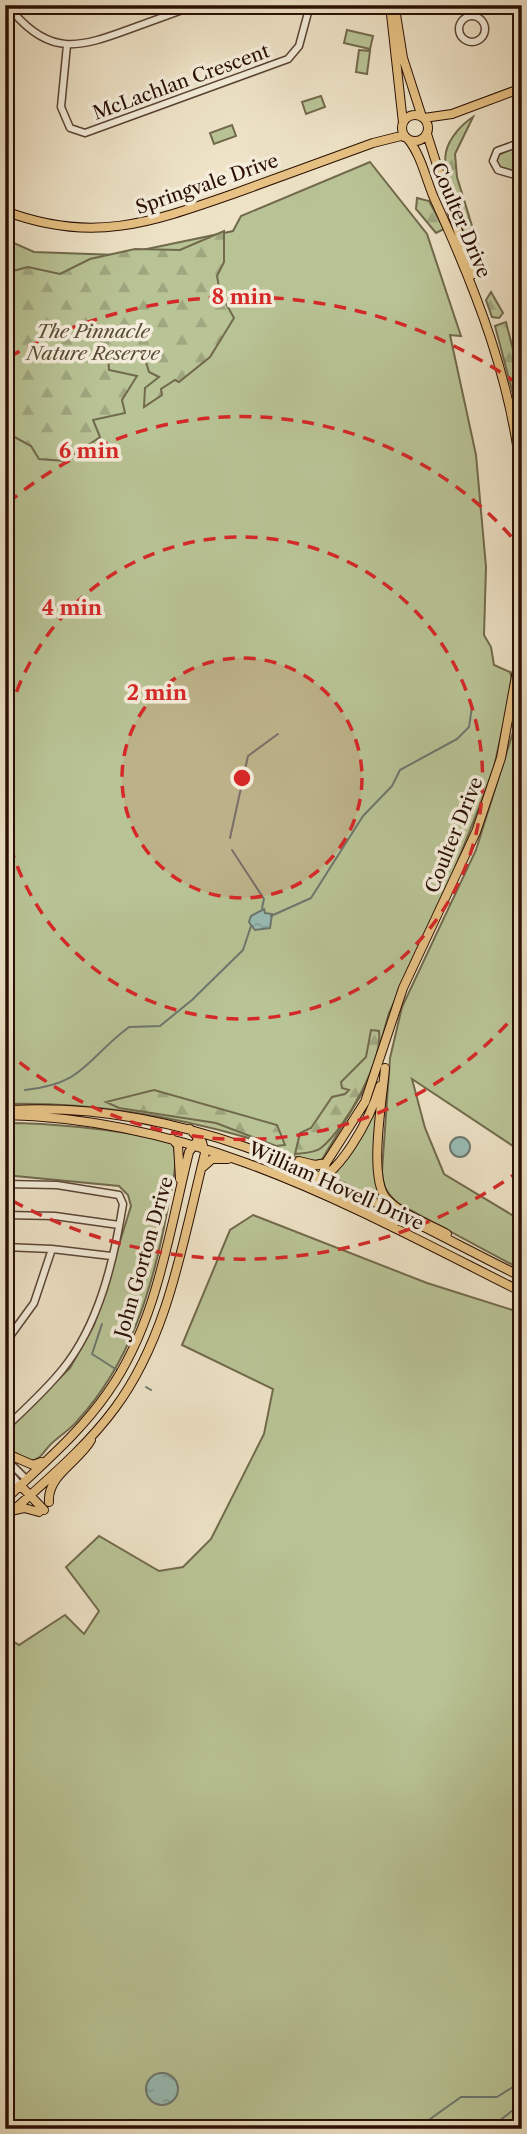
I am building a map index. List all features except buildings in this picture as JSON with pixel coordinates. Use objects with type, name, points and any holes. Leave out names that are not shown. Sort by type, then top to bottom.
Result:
[{"type":"main road","points":[[392,5],[403,58],[427,133]]},
{"type":"main road","points":[[392,5],[403,124],[407,139],[421,140],[452,114]]},
{"type":"main road","points":[[403,124],[409,116],[423,118],[452,114],[522,88]]},
{"type":"main road","name":"Springvale Drive","points":[[373,143],[403,124]]},
{"type":"main road","name":"Coulter Drive","points":[[427,133],[484,315],[513,425],[522,485]]},
{"type":"main road","name":"Springvale Drive","points":[[5,211],[34,221],[72,228],[136,225],[171,216],[373,143],[401,136],[407,139]]},
{"type":"main road","name":"Coulter Drive","points":[[407,139],[484,315]]},
{"type":"main road","name":"Coulter Drive","points":[[322,1179],[326,1163],[365,1102],[403,988],[475,837],[500,758],[522,643]]},
{"type":"main road","name":"Coulter Drive","points":[[322,1179],[364,1125],[384,1068],[388,1031]]},
{"type":"main road","points":[[384,1068],[377,1170],[383,1193],[397,1206],[522,1275]]},
{"type":"main road","name":"William Hovell Drive","points":[[5,1112],[102,1111],[216,1135],[256,1148],[522,1275]]},
{"type":"main road","name":"William Hovell Drive","points":[[5,1112],[80,1119],[199,1143],[305,1185],[522,1292]]},
{"type":"main road","points":[[188,1127],[199,1143],[216,1135]]},
{"type":"main road","points":[[167,1136],[177,1145],[181,1185]]},
{"type":"main road","name":"John Gorton Drive","points":[[5,1518],[96,1431],[134,1380],[156,1333],[200,1171],[199,1143]]},
{"type":"main road","name":"John Gorton Drive","points":[[5,1500],[97,1407],[135,1346],[148,1312],[181,1185],[199,1143]]},
{"type":"main road","points":[[256,1148],[307,1164],[326,1163]]},
{"type":"main road","points":[[200,1171],[206,1163],[222,1158],[261,1167]]},
{"type":"main road","points":[[305,1185],[322,1179],[326,1188],[417,1235],[426,1244]]},
{"type":"main road","points":[[45,1507],[58,1476],[87,1448],[96,1431]]},
{"type":"main road","points":[[5,1455],[33,1465],[47,1459]]},
{"type":"main road","points":[[5,1483],[7,1469]]},
{"type":"main road","points":[[23,1482],[45,1507]]},
{"type":"main road","points":[[14,1510],[45,1507]]},
{"type":"street","points":[[5,19],[22,5]]},
{"type":"street","points":[[13,12],[35,33],[67,45],[97,41],[196,5]]},
{"type":"street","name":"McLachlan Crescent","points":[[67,45],[62,115],[73,130],[89,132],[288,59],[303,38],[310,5]]},
{"type":"street","points":[[475,14],[463,20],[459,27],[464,39],[472,42],[483,36],[485,28],[475,14],[477,5]]},
{"type":"street","points":[[522,142],[497,151],[493,161],[498,170],[522,177]]},
{"type":"street","points":[[5,1184],[57,1185],[116,1193],[123,1204],[97,1307],[77,1349],[49,1385],[5,1428]]},
{"type":"street","points":[[5,1215],[55,1216],[119,1225]]},
{"type":"street","points":[[5,1247],[111,1256]]},
{"type":"street","points":[[5,1343],[34,1303],[52,1249]]},
{"type":"street","points":[[5,1455],[23,1482]]},
{"type":"street","points":[[7,1469],[23,1482]]},
{"type":"green space","points":[[347,30],[373,36],[370,49],[344,43]]},
{"type":"green space","points":[[359,50],[370,51],[367,74],[356,72]]},
{"type":"green space","points":[[321,96],[325,107],[306,114],[302,102]]},
{"type":"green space","points":[[473,117],[455,154],[457,177],[480,252],[474,253],[453,204],[445,163],[446,152],[453,137],[460,127]]},
{"type":"green space","points":[[232,125],[236,136],[214,144],[210,133]]},
{"type":"green space","points":[[522,145],[522,173],[500,167],[496,162],[498,155]]},
{"type":"green space","name":"The Pinnacle Nature Reserve","points":[[370,162],[427,234],[461,336],[450,335],[476,455],[486,567],[484,635],[491,647],[494,665],[510,672],[513,682],[494,767],[478,810],[451,878],[389,1013],[370,1080],[321,1161],[292,1156],[245,1137],[157,1116],[66,1105],[5,1104],[5,239],[34,252],[118,255],[233,231],[241,216]]},
{"type":"green space","points":[[417,198],[429,201],[444,229],[436,233],[416,209]]},
{"type":"green space","name":"The Pinnacle Nature Reserve","points":[[224,231],[224,262],[217,276],[220,293],[234,318],[210,357],[179,382],[175,380],[161,389],[162,395],[144,407],[145,388],[159,377],[149,372],[146,362],[134,351],[108,353],[109,370],[137,376],[122,400],[125,413],[93,420],[100,437],[65,461],[39,459],[31,446],[11,435],[5,449],[5,273],[28,267],[60,274],[90,259],[135,249],[180,250]]},
{"type":"green space","points":[[491,292],[503,313],[499,318],[492,317],[486,300]]},
{"type":"green space","points":[[506,322],[522,385],[522,428],[495,326]]},
{"type":"green space","points":[[522,687],[522,1152],[412,1079],[425,1128],[444,1174],[522,1221],[522,1270],[399,1204],[386,1190],[382,1171],[390,1058],[402,1007],[476,850],[513,732]]},
{"type":"green space","points":[[371,1030],[379,1031],[379,1044],[369,1076],[351,1111],[321,1148],[295,1154],[300,1133],[311,1128],[332,1097],[345,1094],[349,1090],[342,1088],[341,1082],[366,1057]]},
{"type":"green space","points":[[154,1090],[277,1125],[285,1145],[276,1146],[216,1123],[119,1108],[106,1102]]},
{"type":"green space","points":[[378,1102],[376,1167],[388,1206],[332,1177]]},
{"type":"green space","points":[[5,1123],[67,1126],[148,1136],[168,1140],[173,1143],[175,1152],[174,1178],[155,1268],[126,1348],[112,1374],[78,1420],[40,1457],[30,1461],[5,1447],[5,1432],[70,1368],[94,1325],[131,1206],[128,1195],[119,1186],[5,1175]]},
{"type":"green space","points":[[253,1215],[427,1283],[522,1313],[522,2129],[5,2129],[5,1636],[19,1645],[65,1615],[84,1634],[99,1611],[66,1567],[99,1536],[159,1571],[183,1567],[211,1539],[264,1434],[273,1389],[182,1345],[230,1230]]},
{"type":"water","points":[[264,909],[265,913],[272,914],[270,928],[255,930],[249,922],[251,916]]},
{"type":"water","points":[[456,1137],[464,1137],[470,1147],[464,1157],[456,1157],[450,1151],[450,1143]]},
{"type":"water","points":[[162,2073],[173,2078],[178,2089],[173,2100],[162,2105],[151,2100],[146,2089],[151,2078]]},
{"type":"waterway","points":[[271,916],[311,898],[363,816],[392,786],[400,770],[457,739],[469,727],[472,707]]},
{"type":"waterway","points":[[230,838],[248,756],[278,734]]},
{"type":"waterway","points":[[232,850],[264,899],[262,908]]},
{"type":"waterway","points":[[25,1090],[45,1087],[73,1076],[129,1027],[160,1026],[192,1000],[243,950],[251,926]]},
{"type":"waterway","points":[[102,1324],[92,1354],[117,1370]]},
{"type":"waterway","points":[[146,1387],[151,1390]]},
{"type":"waterway","points":[[416,2129],[461,2097],[497,2097],[513,2087]]},
{"type":"waterway","points":[[489,2129],[522,2103]]}]
